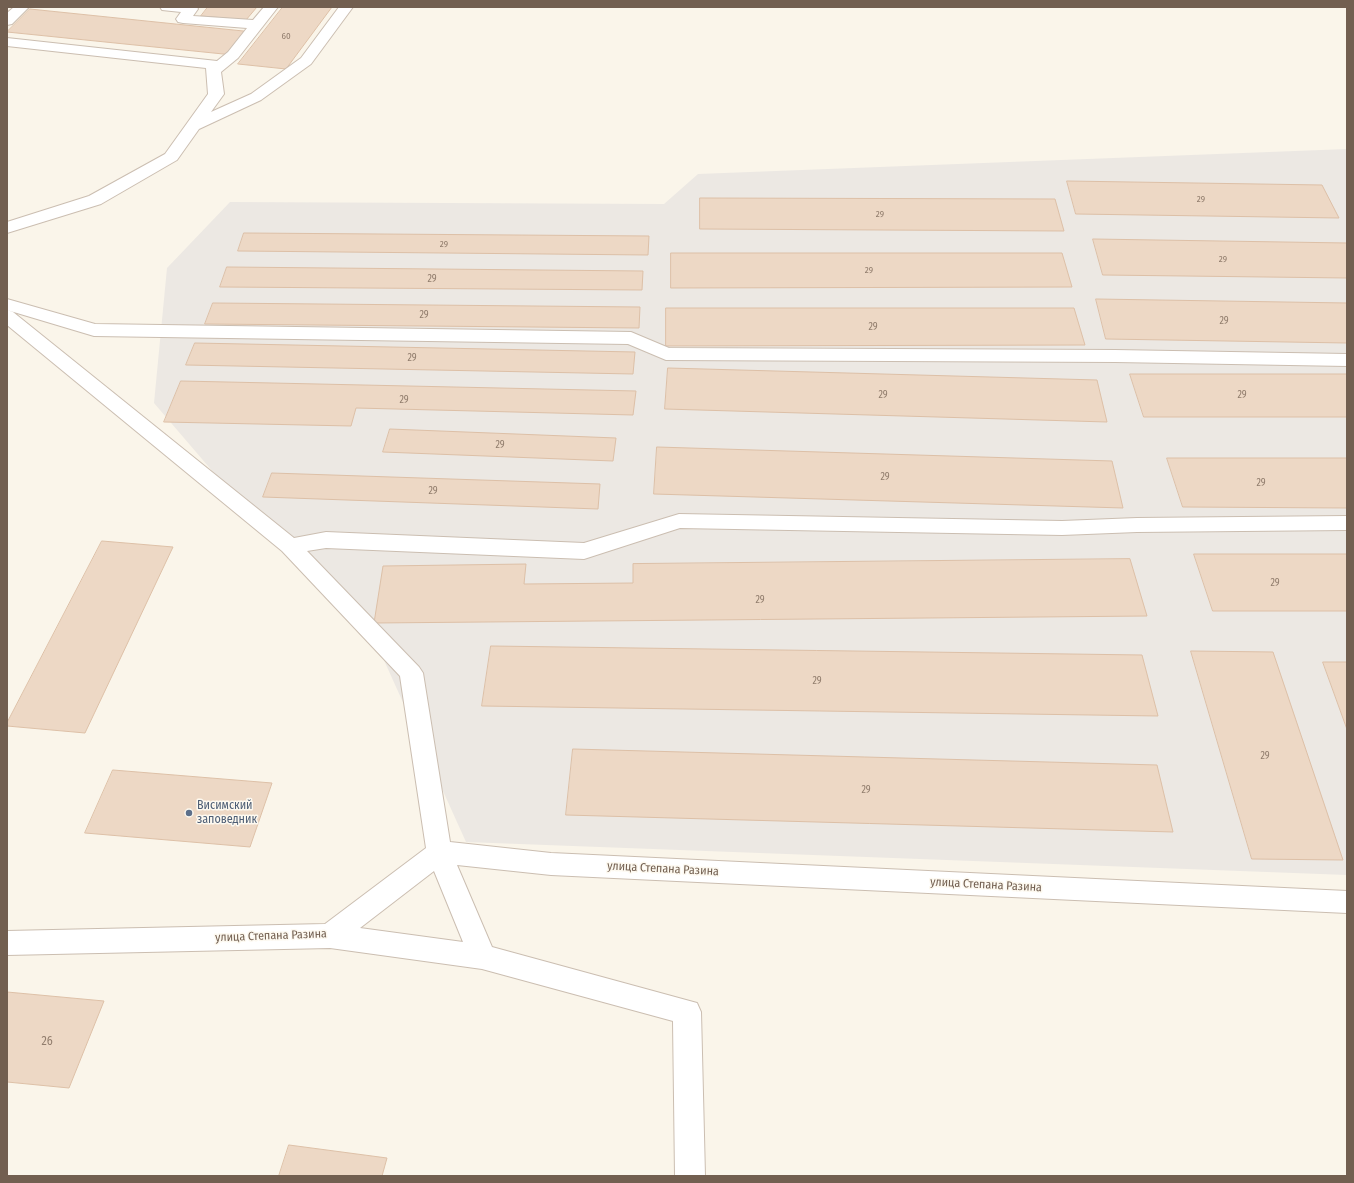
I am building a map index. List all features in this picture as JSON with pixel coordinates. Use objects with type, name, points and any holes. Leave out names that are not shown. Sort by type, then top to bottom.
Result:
[{"type":"street","points":[[7,21],[22,7]]},
{"type":"street","points":[[168,7],[191,9],[183,19],[257,25]]},
{"type":"street","points":[[214,70],[233,55],[271,7]]},
{"type":"street","points":[[194,126],[256,97],[306,61],[346,7]]},
{"type":"street","points":[[7,42],[214,64],[216,94],[171,157],[95,200],[7,228]]},
{"type":"street","points":[[7,304],[94,330],[631,338],[666,354],[1108,356],[1347,360]]},
{"type":"street","points":[[7,316],[290,546],[411,673],[439,852],[482,957]]},
{"type":"street","points":[[290,546],[326,540],[584,551],[679,521],[1062,528],[1137,525],[1347,523]]},
{"type":"street","name":"улица Степана Разина","points":[[7,943],[330,936],[439,852],[551,864],[1347,902]]},
{"type":"street","points":[[330,936],[482,957],[687,1012],[690,1176]]},
{"type":"shaded area","points":[[1347,149],[1347,875],[466,842],[378,647],[226,487],[154,403],[167,268],[230,202],[664,204],[698,174]]},
{"type":"building","points":[[208,7],[257,7],[246,20],[201,16]]},
{"type":"building","points":[[283,7],[332,7],[286,69],[238,64]]},
{"type":"building","points":[[30,9],[253,32],[233,55],[7,32]]},
{"type":"building","points":[[1067,181],[1322,185],[1339,218],[1076,214]]},
{"type":"building","points":[[700,198],[1055,199],[1064,231],[700,229]]},
{"type":"building","points":[[244,233],[649,236],[648,255],[238,251]]},
{"type":"building","points":[[1093,239],[1347,243],[1347,278],[1103,275]]},
{"type":"building","points":[[671,253],[1062,253],[1072,287],[671,288]]},
{"type":"building","points":[[227,267],[643,271],[642,290],[220,287]]},
{"type":"building","points":[[1096,299],[1347,303],[1347,343],[1106,339]]},
{"type":"building","points":[[213,303],[640,307],[639,328],[205,324]]},
{"type":"building","points":[[666,308],[1074,308],[1085,345],[666,346]]},
{"type":"building","points":[[195,343],[635,352],[633,374],[186,365]]},
{"type":"building","points":[[668,368],[1097,380],[1107,422],[665,409]]},
{"type":"building","points":[[1130,374],[1347,374],[1347,417],[1144,417]]},
{"type":"building","points":[[181,381],[636,391],[633,415],[356,408],[351,426],[164,422]]},
{"type":"building","points":[[390,429],[616,438],[613,461],[383,452]]},
{"type":"building","points":[[657,447],[1112,461],[1123,508],[654,494]]},
{"type":"building","points":[[1167,458],[1347,458],[1347,508],[1183,507]]},
{"type":"building","points":[[272,473],[600,484],[598,509],[263,497]]},
{"type":"building","points":[[102,541],[173,547],[85,733],[7,726],[7,723]]},
{"type":"building","points":[[1194,554],[1347,554],[1347,611],[1213,611]]},
{"type":"building","points":[[1130,559],[1147,616],[374,623],[383,566],[526,564],[524,584],[633,583],[633,564]]},
{"type":"building","points":[[491,646],[1142,655],[1158,716],[482,706]]},
{"type":"building","points":[[1191,651],[1273,652],[1343,860],[1252,859]]},
{"type":"building","points":[[1323,662],[1347,662],[1347,729]]},
{"type":"building","points":[[573,749],[1157,765],[1173,832],[566,815]]},
{"type":"building","points":[[113,770],[272,783],[250,847],[85,833]]},
{"type":"building","points":[[7,992],[104,1001],[69,1088],[7,1082]]},
{"type":"building","points":[[289,1145],[387,1158],[382,1176],[279,1176]]},
{"type":"place","name":"Висимский заповедник","points":[[189,813]]}]
